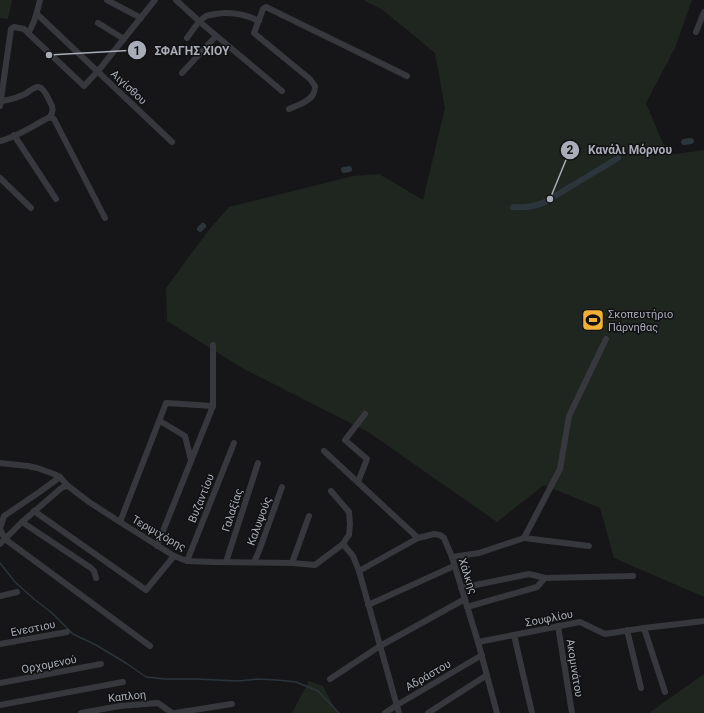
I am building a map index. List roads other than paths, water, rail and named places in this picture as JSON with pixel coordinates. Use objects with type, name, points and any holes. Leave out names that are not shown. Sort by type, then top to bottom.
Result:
[{"type":"street","points":[[28,33],[31,29],[40,0]]},
{"type":"street","points":[[107,0],[141,18]]},
{"type":"street","points":[[0,141],[14,136],[50,116],[53,112],[51,102],[41,88],[38,87],[19,97],[0,104],[11,29],[14,27],[24,29],[84,86],[98,72],[155,0]]},
{"type":"street","points":[[176,0],[216,36],[282,91]]},
{"type":"street","points":[[289,109],[300,105],[311,97],[315,86],[310,79],[254,33],[263,9],[266,7],[407,76]]},
{"type":"street","points":[[696,32],[704,12]]},
{"type":"street","points":[[187,38],[206,16],[221,13],[236,13],[259,21]]},
{"type":"street","name":"Αιγίσθου","points":[[36,14],[172,142]]},
{"type":"street","points":[[98,23],[124,39]]},
{"type":"street","points":[[182,73],[216,36]]},
{"type":"street","points":[[50,116],[54,119],[105,218]]},
{"type":"street","points":[[14,136],[56,199]]},
{"type":"street","points":[[0,178],[31,208]]},
{"type":"street","points":[[524,538],[560,469],[569,416],[606,339]]},
{"type":"street","points":[[157,546],[213,406],[213,345]]},
{"type":"street","points":[[120,522],[166,403],[213,406]]},
{"type":"street","points":[[358,482],[367,459],[345,440],[365,414]]},
{"type":"street","points":[[160,421],[185,436],[191,460]]},
{"type":"street","name":"Βυζαντίου","points":[[187,561],[234,443]]},
{"type":"street","points":[[324,451],[418,538]]},
{"type":"street","name":"Τερψιχόρης","points":[[0,463],[37,468],[60,477],[68,486],[89,502],[157,546],[174,556],[187,561],[292,562],[315,565],[343,544]]},
{"type":"street","name":"Γαλαξίας","points":[[226,562],[258,463]]},
{"type":"street","points":[[60,477],[4,516],[0,529],[5,539],[150,646]]},
{"type":"street","points":[[0,544],[34,511],[63,487],[68,486]]},
{"type":"street","name":"Καλυψούς","points":[[254,562],[282,488]]},
{"type":"street","points":[[331,490],[349,512],[349,535],[343,544],[353,556],[359,571],[399,713]]},
{"type":"street","points":[[34,511],[146,590],[174,556]]},
{"type":"street","points":[[292,562],[309,516]]},
{"type":"street","points":[[22,522],[91,568],[94,571],[96,578]]},
{"type":"street","name":"Χάλκης","points":[[359,571],[418,538],[434,534],[440,535],[444,538],[452,557],[468,607],[498,713]]},
{"type":"street","points":[[452,557],[479,553],[524,538],[589,546]]},
{"type":"street","points":[[368,605],[454,566]]},
{"type":"street","points":[[462,588],[529,574],[545,578],[633,576]]},
{"type":"street","points":[[468,607],[538,587],[545,578]]},
{"type":"street","points":[[0,596],[17,592]]},
{"type":"street","points":[[330,679],[380,646],[465,599]]},
{"type":"street","name":"Σουφλίου","points":[[478,642],[580,622],[604,634],[704,620]]},
{"type":"street","name":"Ακομινάτου","points":[[558,626],[572,713]]},
{"type":"street","points":[[644,628],[665,692]]},
{"type":"street","points":[[627,630],[641,688]]},
{"type":"street","name":"Ενεστιου","points":[[1,644],[67,632]]},
{"type":"street","points":[[514,635],[532,713]]},
{"type":"street","name":"Αδράστου","points":[[385,713],[482,655]]},
{"type":"street","name":"Ορχομενού","points":[[0,683],[101,664]]},
{"type":"street","points":[[428,713],[487,675]]},
{"type":"street","points":[[0,705],[123,682]]},
{"type":"street","name":"Καπλοη","points":[[82,713],[120,706],[158,703],[172,713]]},
{"type":"street","points":[[175,713],[232,704]]},
{"type":"street","points":[[221,705],[221,713]]},
{"type":"waterway","points":[[684,142],[691,141]]},
{"type":"waterway","points":[[513,207],[529,207],[545,202],[618,158]]},
{"type":"waterway","points":[[344,170],[349,169]]},
{"type":"waterway","points":[[200,229],[203,226]]},
{"type":"waterway","points":[[0,563],[15,582],[52,613],[73,634],[96,645],[146,677],[238,681],[258,679],[296,682],[318,691],[339,713]]},
{"type":"place","name":"ΣΦΑΓΗΣ ΧΙΟΥ","points":[[49,55]]},
{"type":"place","name":"Κανάλι Μόρνου","points":[[550,199]]},
{"type":"place","name":"Σκοπευτήριο Πάρνηθας","points":[[593,320]]}]
